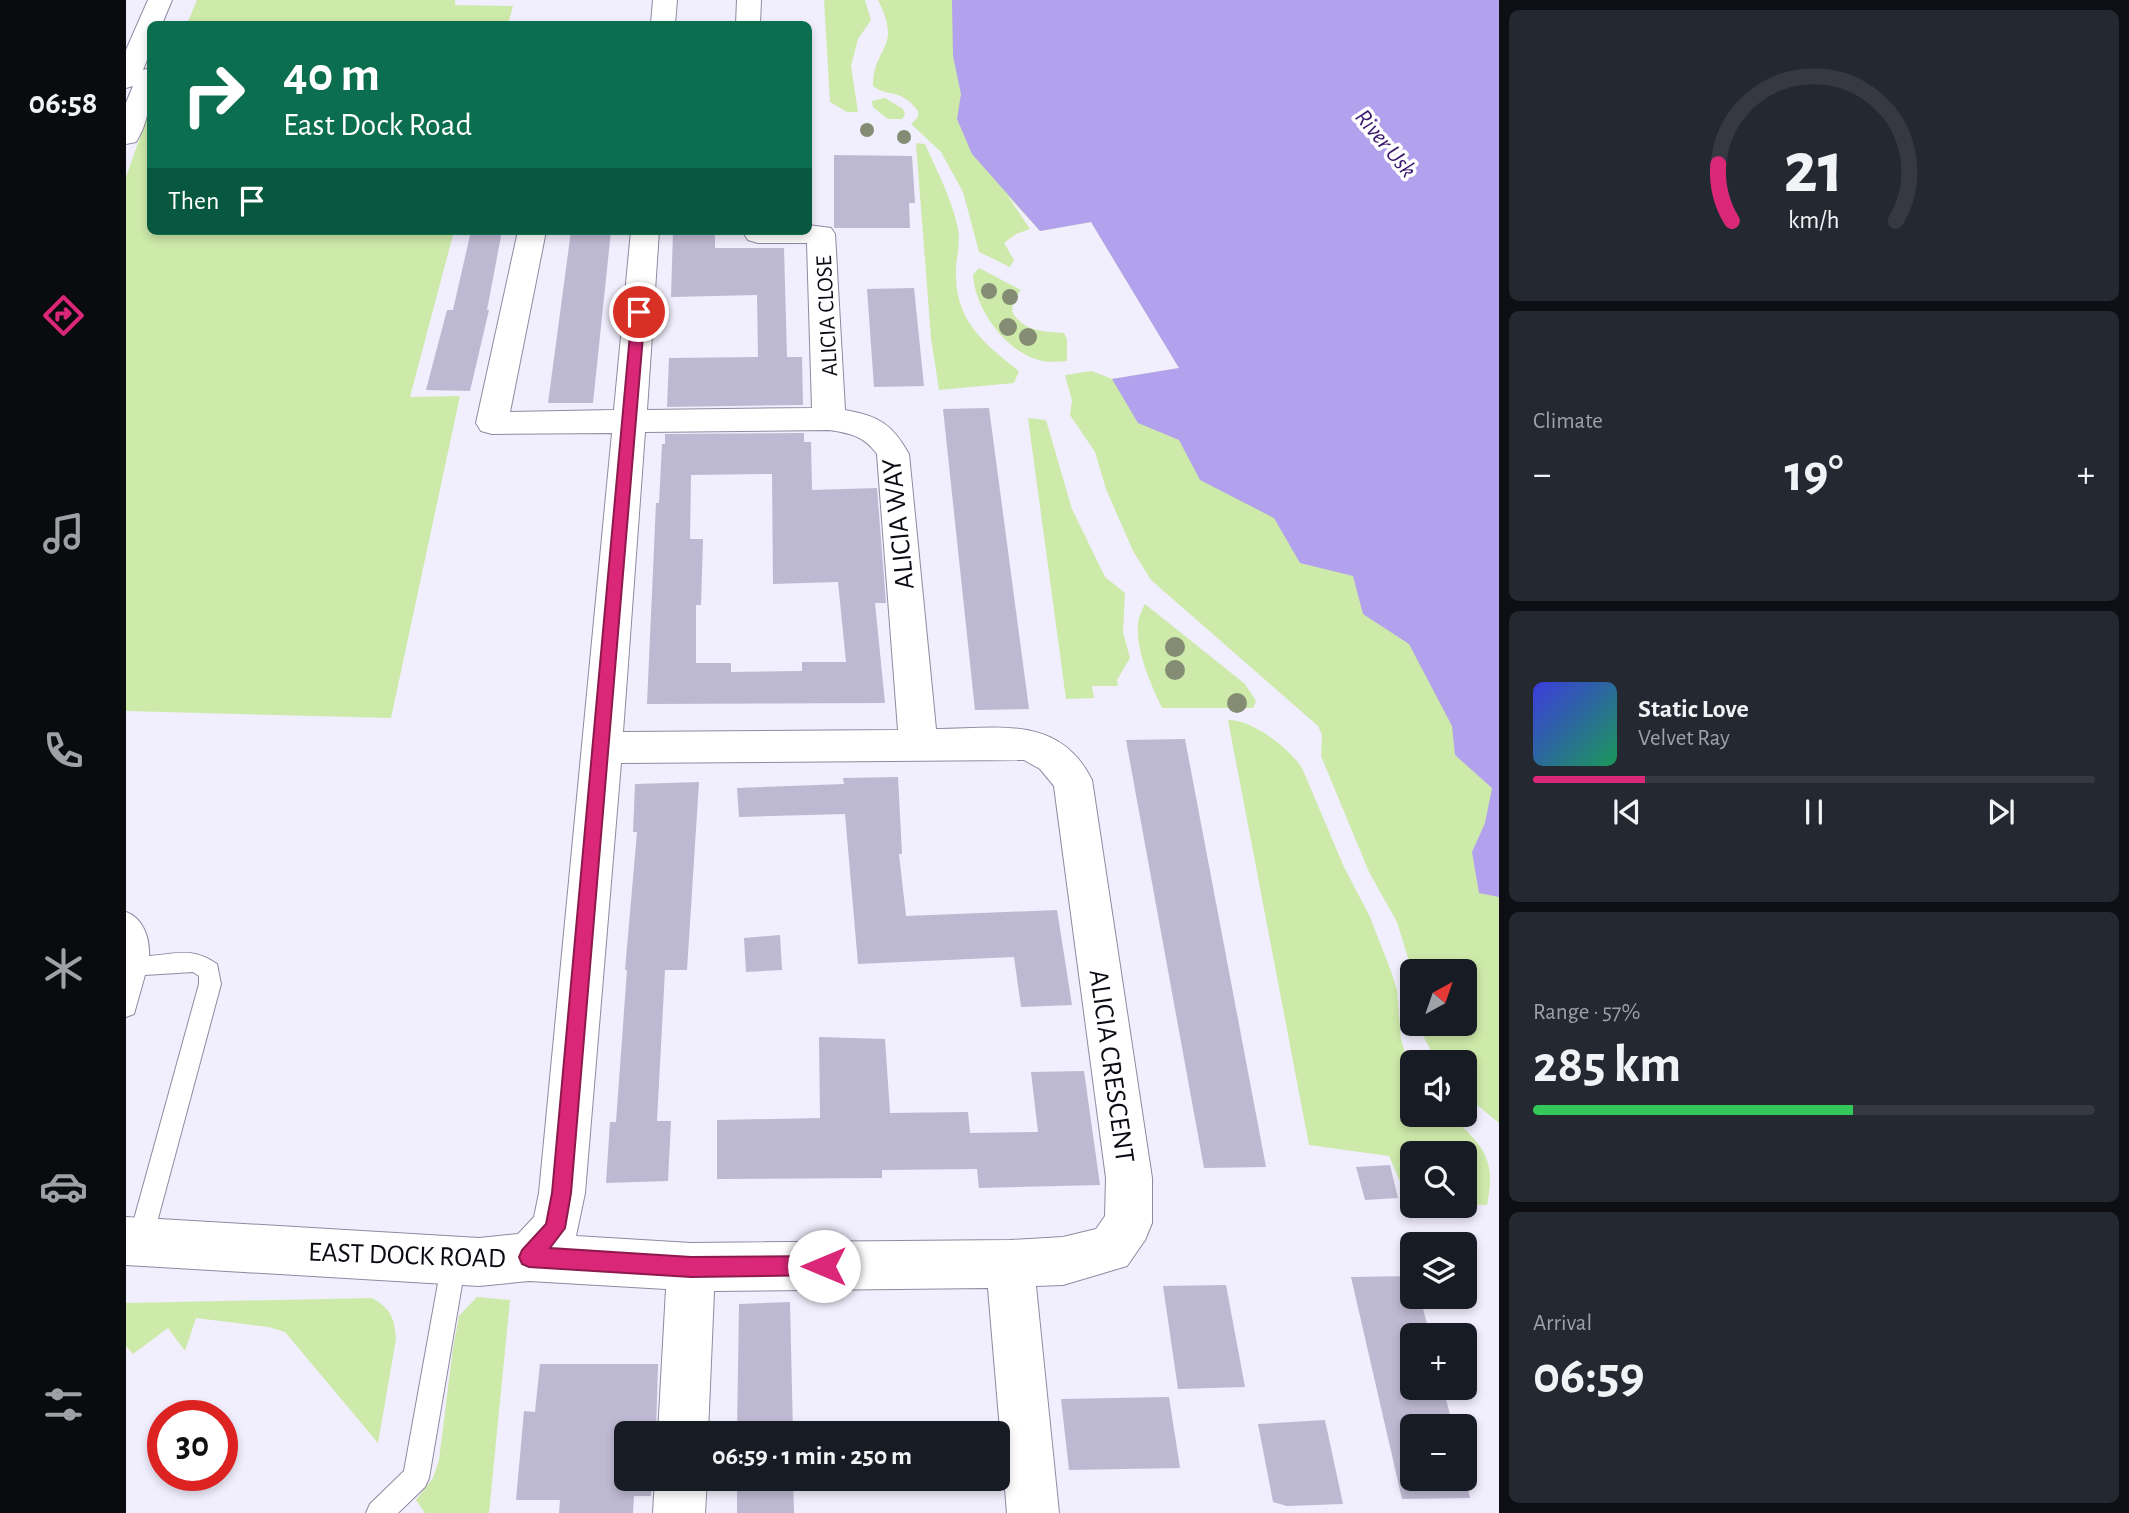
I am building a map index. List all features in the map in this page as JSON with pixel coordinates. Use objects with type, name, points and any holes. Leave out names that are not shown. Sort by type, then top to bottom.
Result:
[{"type":"street","points":[[151,21],[160,0]]},
{"type":"street","points":[[172,21],[181,0]]},
{"type":"street","points":[[663,21],[665,0]]},
{"type":"street","points":[[748,0],[748,21]]},
{"type":"street","points":[[126,80],[147,31]]},
{"type":"street","points":[[126,136],[147,84]]},
{"type":"street","name":"ALICIA CLOSE","points":[[812,234],[821,234],[829,419]]},
{"type":"street","name":"ALICIA WAY","points":[[531,235],[492,423],[829,419],[864,424],[883,435],[893,454],[918,744]]},
{"type":"street","name":"EAST DOCK ROAD","points":[[133,1242],[480,1262],[529,1257],[555,1228],[562,1193],[603,748],[645,235]]},
{"type":"street","name":"ALICIA CRESCENT","points":[[529,1257],[691,1267],[1010,1264],[1063,1261],[1110,1249],[1128,1223],[1129,1178],[1073,779],[1054,758],[1030,744],[603,748]]},
{"type":"street","points":[[1010,1264],[1032,1513]]},
{"type":"street","points":[[684,1421],[691,1267]]},
{"type":"street","points":[[679,1513],[680,1491]]},
{"type":"lane","points":[[126,921],[136,931],[140,942],[126,1007]]},
{"type":"lane","points":[[133,1242],[210,984],[209,971],[197,962],[135,966]]},
{"type":"lane","points":[[379,1513],[416,1478],[454,1260]]},
{"type":"green space","points":[[197,0],[455,0],[455,5],[513,6],[509,21],[188,21]]},
{"type":"green space","points":[[824,0],[865,0],[871,20],[858,39],[851,66],[858,112],[847,112],[830,102]]},
{"type":"green space","points":[[878,0],[1176,0],[1499,479],[1499,1123],[1477,1105],[1477,1050],[1431,1050],[1423,1036],[1477,1036],[1477,959],[1408,959],[1397,922],[1369,872],[1321,756],[1322,735],[1318,726],[1151,580],[1133,551],[1106,489],[1095,452],[1070,415],[1072,401],[1065,375],[1092,371],[1112,379],[1179,368],[1091,222],[1040,231],[1007,195],[1030,229],[1016,234],[1004,243],[1014,260],[1010,267],[979,252],[963,192],[941,152],[911,124],[918,117],[918,111],[900,96],[873,86],[877,62],[887,38],[885,16]]},
{"type":"green space","points":[[885,98],[903,109],[905,115],[902,119],[888,119],[873,107],[872,101]]},
{"type":"green space","points":[[147,118],[147,235],[453,235],[410,397],[460,396],[391,718],[126,711],[126,177]]},
{"type":"green space","points":[[916,143],[925,144],[952,207],[958,229],[956,277],[962,307],[975,332],[1019,371],[1014,383],[939,390],[931,338]]},
{"type":"green space","points":[[979,268],[1021,290],[1013,302],[1012,311],[1022,323],[1041,331],[1064,333],[1067,339],[1067,361],[1037,360],[1022,353],[1001,336],[985,313],[975,288],[973,275]]},
{"type":"green space","points":[[1028,418],[1046,420],[1072,509],[1105,577],[1125,593],[1123,632],[1130,658],[1117,680],[1118,686],[1092,686],[1094,698],[1066,699]]},
{"type":"green space","points":[[1145,604],[1245,684],[1256,701],[1253,708],[1162,708],[1139,646],[1138,622]]},
{"type":"green space","points":[[1228,720],[1259,729],[1288,752],[1302,768],[1344,867],[1370,917],[1397,990],[1400,1036],[1404,1050],[1400,1050],[1400,1127],[1462,1127],[1475,1141],[1400,1141],[1400,1181],[1389,1156],[1309,1145]]},
{"type":"green space","points":[[1477,1143],[1488,1163],[1490,1175],[1487,1205],[1477,1205]]},
{"type":"green space","points":[[477,1297],[510,1300],[489,1513],[425,1513],[416,1500],[433,1478],[439,1460],[459,1316]]},
{"type":"green space","points":[[372,1298],[390,1314],[396,1339],[378,1443],[285,1332],[269,1327],[196,1318],[185,1351],[168,1328],[133,1354],[126,1346],[126,1303]]},
{"type":"water","name":"River Usk","points":[[952,0],[1499,0],[1499,897],[1479,893],[1472,852],[1485,823],[1492,788],[1455,755],[1452,726],[1409,644],[1363,614],[1353,576],[1300,563],[1274,518],[1200,480],[1179,440],[1138,423],[1112,379],[1179,368],[1091,222],[1040,231],[972,154],[957,119],[961,94],[953,56]]},
{"type":"building","points":[[834,155],[912,156],[915,203],[909,203],[910,228],[834,228]]},
{"type":"building","points":[[470,235],[501,235],[489,310],[470,391],[426,390],[447,310],[453,310]]},
{"type":"building","points":[[570,235],[611,235],[593,403],[548,403]]},
{"type":"building","points":[[673,235],[715,235],[715,248],[784,248],[787,357],[802,357],[803,405],[667,407],[669,358],[758,357],[757,295],[671,297]]},
{"type":"building","points":[[914,288],[924,386],[874,387],[867,289]]},
{"type":"building","points":[[989,408],[1029,709],[975,710],[943,409]]},
{"type":"building","points":[[804,433],[804,442],[811,442],[812,490],[877,488],[886,603],[875,603],[885,703],[647,704],[656,503],[659,503],[662,444],[665,444],[665,434]],"holes":[[[772,474],[773,584],[838,582],[846,662],[802,662],[802,671],[731,672],[731,663],[696,663],[696,605],[701,605],[703,539],[690,539],[691,475]]]},
{"type":"building","points":[[1185,739],[1266,1167],[1204,1168],[1126,740]]},
{"type":"building","points":[[898,777],[902,854],[899,854],[906,916],[1057,910],[1072,1005],[1021,1007],[1014,957],[858,964],[845,814],[739,817],[737,788],[844,784],[843,778]]},
{"type":"building","points":[[699,782],[687,970],[665,970],[657,1121],[671,1121],[668,1181],[606,1183],[610,1122],[616,1122],[637,832],[633,832],[635,784]]},
{"type":"building","points":[[780,935],[782,970],[746,972],[744,938]]},
{"type":"building","points":[[819,1037],[885,1039],[890,1113],[968,1112],[970,1133],[1038,1132],[1031,1072],[1084,1071],[1100,1185],[979,1188],[977,1169],[882,1170],[882,1178],[717,1179],[717,1120],[820,1118]]},
{"type":"building","points":[[1390,1165],[1398,1198],[1365,1200],[1356,1167]]},
{"type":"building","points":[[1400,1276],[1400,1309],[1423,1309],[1427,1323],[1400,1323],[1400,1400],[1446,1400],[1450,1414],[1400,1414],[1400,1490],[1351,1277]]},
{"type":"building","points":[[1226,1285],[1245,1387],[1178,1389],[1163,1286]]},
{"type":"building","points":[[790,1302],[793,1421],[737,1421],[739,1304]]},
{"type":"building","points":[[540,1364],[658,1364],[656,1421],[614,1421],[614,1491],[651,1491],[651,1496],[634,1496],[633,1513],[559,1513],[560,1500],[516,1500],[524,1411],[535,1412]]},
{"type":"building","points":[[1169,1397],[1180,1468],[1069,1470],[1061,1399]]},
{"type":"building","points":[[1325,1420],[1343,1504],[1287,1506],[1273,1502],[1258,1424]]},
{"type":"building","points":[[737,1491],[793,1491],[794,1513],[737,1513]]},
{"type":"building","points":[[1400,1491],[1468,1491],[1470,1498],[1402,1499]]},
{"type":"route","points":[[639,312],[562,1193],[555,1228],[529,1257],[691,1267],[824,1266]]}]
